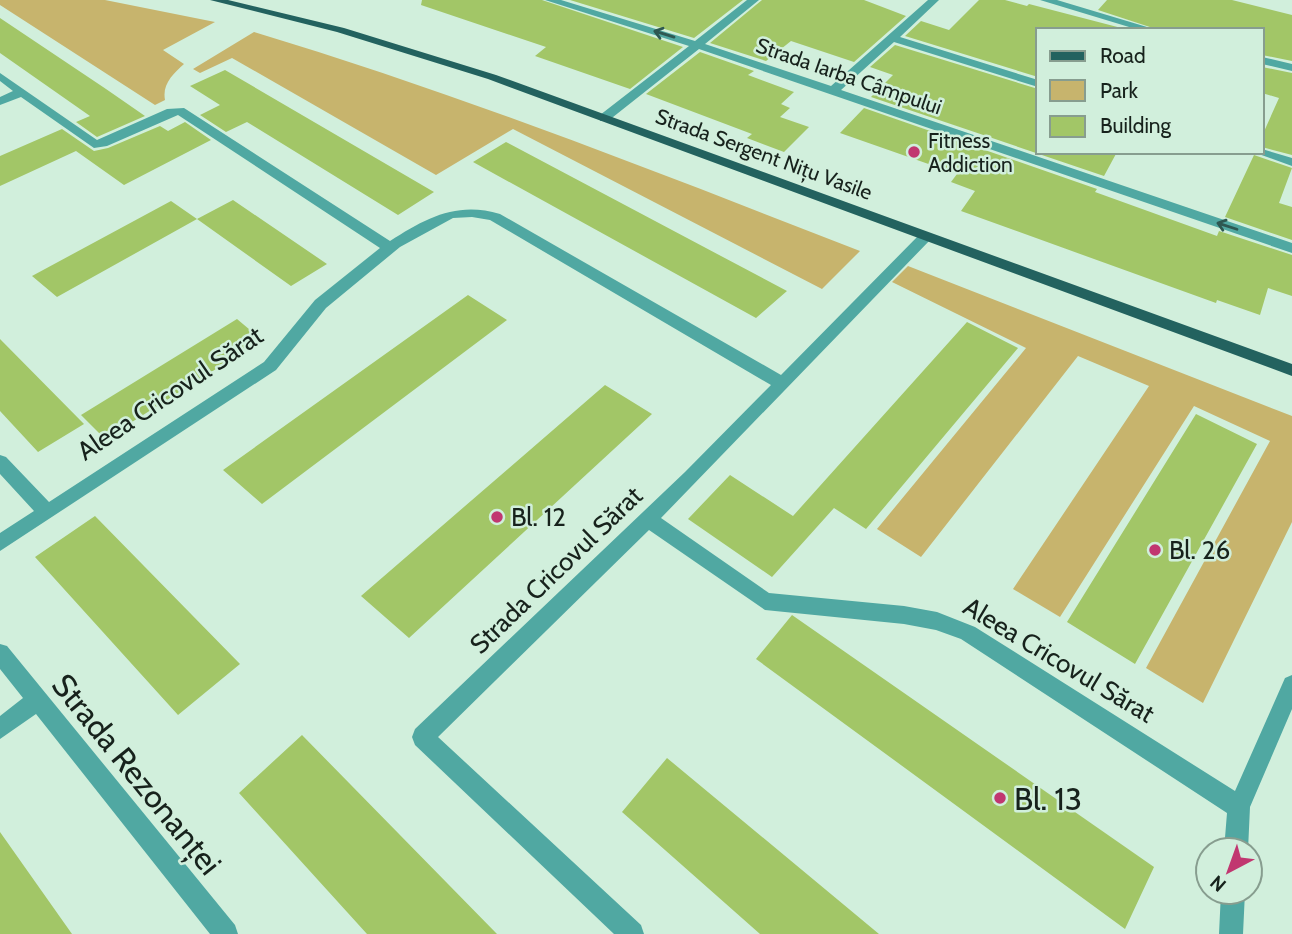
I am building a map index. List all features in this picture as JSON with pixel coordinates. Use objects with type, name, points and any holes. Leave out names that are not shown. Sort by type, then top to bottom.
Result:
[{"type":"main road","name":"Strada Sergent Nițu Vasile","points":[[215,0],[397,46],[604,118],[1292,370]]},
{"type":"street","name":"Strada Iarba Câmpului","points":[[551,0],[695,44],[1292,248]]},
{"type":"street","points":[[604,118],[754,0]]},
{"type":"street","points":[[833,91],[934,0]]},
{"type":"street","points":[[1045,0],[1146,28]]},
{"type":"street","points":[[892,38],[1036,83]]},
{"type":"street","points":[[1264,61],[1292,68]]},
{"type":"street","points":[[0,76],[94,144],[103,143],[171,112],[180,111],[390,248]]},
{"type":"street","points":[[0,101],[22,92]]},
{"type":"street","points":[[1264,154],[1292,162]]},
{"type":"street","name":"Aleea Cricovul Sărat","points":[[0,543],[270,366],[290,346],[300,326],[311,313],[390,248],[449,215],[482,213],[495,216],[783,384]]},
{"type":"street","name":"Strada Cricovul Sărat","points":[[632,934],[423,737],[648,519],[926,236]]},
{"type":"street","points":[[0,462],[47,512]]},
{"type":"street","name":"Aleea Cricovul Sărat","points":[[648,519],[765,601],[904,615],[937,621],[968,634],[1239,807]]},
{"type":"street","name":"Strada Rezonanței","points":[[0,653],[226,934]]},
{"type":"street","points":[[1237,836],[1239,807],[1292,685]]},
{"type":"street","points":[[0,729],[38,700]]},
{"type":"street","points":[[1231,934],[1232,906]]},
{"type":"green space","points":[[0,0],[105,0],[215,22],[163,50],[184,64],[167,84],[165,100],[155,105],[0,5]]},
{"type":"green space","points":[[254,32],[483,108],[860,251],[822,289],[513,129],[436,175],[232,58],[200,73],[193,69]]},
{"type":"green space","points":[[908,266],[1292,416],[1292,522],[1203,703],[1146,668],[1270,441],[1194,406],[1060,617],[1013,589],[1149,386],[1078,356],[921,557],[877,529],[1026,348],[892,282]]},
{"type":"building","points":[[422,0],[542,0],[683,47],[630,89],[535,56],[546,47],[421,5]]},
{"type":"building","points":[[570,0],[743,0],[694,38]]},
{"type":"building","points":[[762,0],[864,0],[906,16],[854,62],[791,41],[766,61],[710,43]]},
{"type":"building","points":[[979,0],[1005,0],[1027,6],[1029,4],[1121,28],[1036,28],[1036,76],[905,36],[921,21],[949,30]]},
{"type":"building","points":[[1107,0],[1232,0],[1292,15],[1292,61],[1264,55],[1264,28],[1153,28],[1098,10]]},
{"type":"building","points":[[0,18],[145,116],[97,137],[76,122],[90,116],[0,53]]},
{"type":"building","points":[[895,45],[1036,88],[1036,153],[871,97],[893,75],[870,67]]},
{"type":"building","points":[[700,52],[754,71],[748,75],[794,92],[781,104],[790,108],[780,117],[809,127],[784,152],[747,138],[752,134],[646,94]]},
{"type":"building","points":[[1264,67],[1292,73],[1292,155],[1264,148],[1264,132],[1279,98],[1264,94]]},
{"type":"building","points":[[225,70],[434,192],[398,215],[247,122],[226,132],[200,115],[220,105],[190,86]]},
{"type":"building","points":[[864,108],[1097,189],[1095,192],[1217,236],[1219,231],[1292,255],[1292,296],[1268,288],[1260,315],[1217,300],[1216,303],[961,211],[975,191],[951,182],[957,174],[840,133]]},
{"type":"building","points":[[185,122],[211,140],[124,185],[76,151],[0,186],[0,156],[62,129],[94,151],[108,148],[160,126],[168,131]]},
{"type":"building","points":[[506,142],[787,291],[756,318],[473,162]]},
{"type":"building","points":[[1039,154],[1116,154],[1104,176]]},
{"type":"building","points":[[1254,155],[1292,168],[1279,203],[1292,207],[1292,240],[1225,217]]},
{"type":"building","points":[[233,200],[327,264],[291,286],[197,219]]},
{"type":"building","points":[[171,201],[197,219],[57,297],[32,276]]},
{"type":"building","points":[[468,295],[507,320],[262,504],[223,470]]},
{"type":"building","points":[[237,319],[262,340],[105,439],[81,415]]},
{"type":"building","points":[[967,322],[1018,348],[866,529],[834,508],[772,577],[688,519],[730,475],[793,516]]},
{"type":"building","points":[[0,339],[84,424],[38,452],[0,411]]},
{"type":"building","name":"Bl. 12","points":[[605,385],[652,414],[409,638],[361,596]]},
{"type":"building","name":"Bl. 26","points":[[1196,414],[1257,444],[1135,664],[1067,622]]},
{"type":"building","points":[[95,516],[240,664],[178,715],[35,557]]},
{"type":"building","name":"Bl. 13","points":[[792,615],[1154,867],[1125,929],[756,659]]},
{"type":"building","points":[[302,735],[497,934],[367,934],[239,793]]},
{"type":"building","points":[[667,758],[879,934],[760,934],[622,812]]},
{"type":"building","points":[[0,832],[72,934],[0,934]]},
{"type":"place","name":"Fitness Addiction","points":[[914,152]]},
{"type":"place","name":"Bl. 12","points":[[497,517]]},
{"type":"place","name":"Bl. 26","points":[[1155,550]]},
{"type":"place","name":"Bl. 13","points":[[1000,798]]}]
